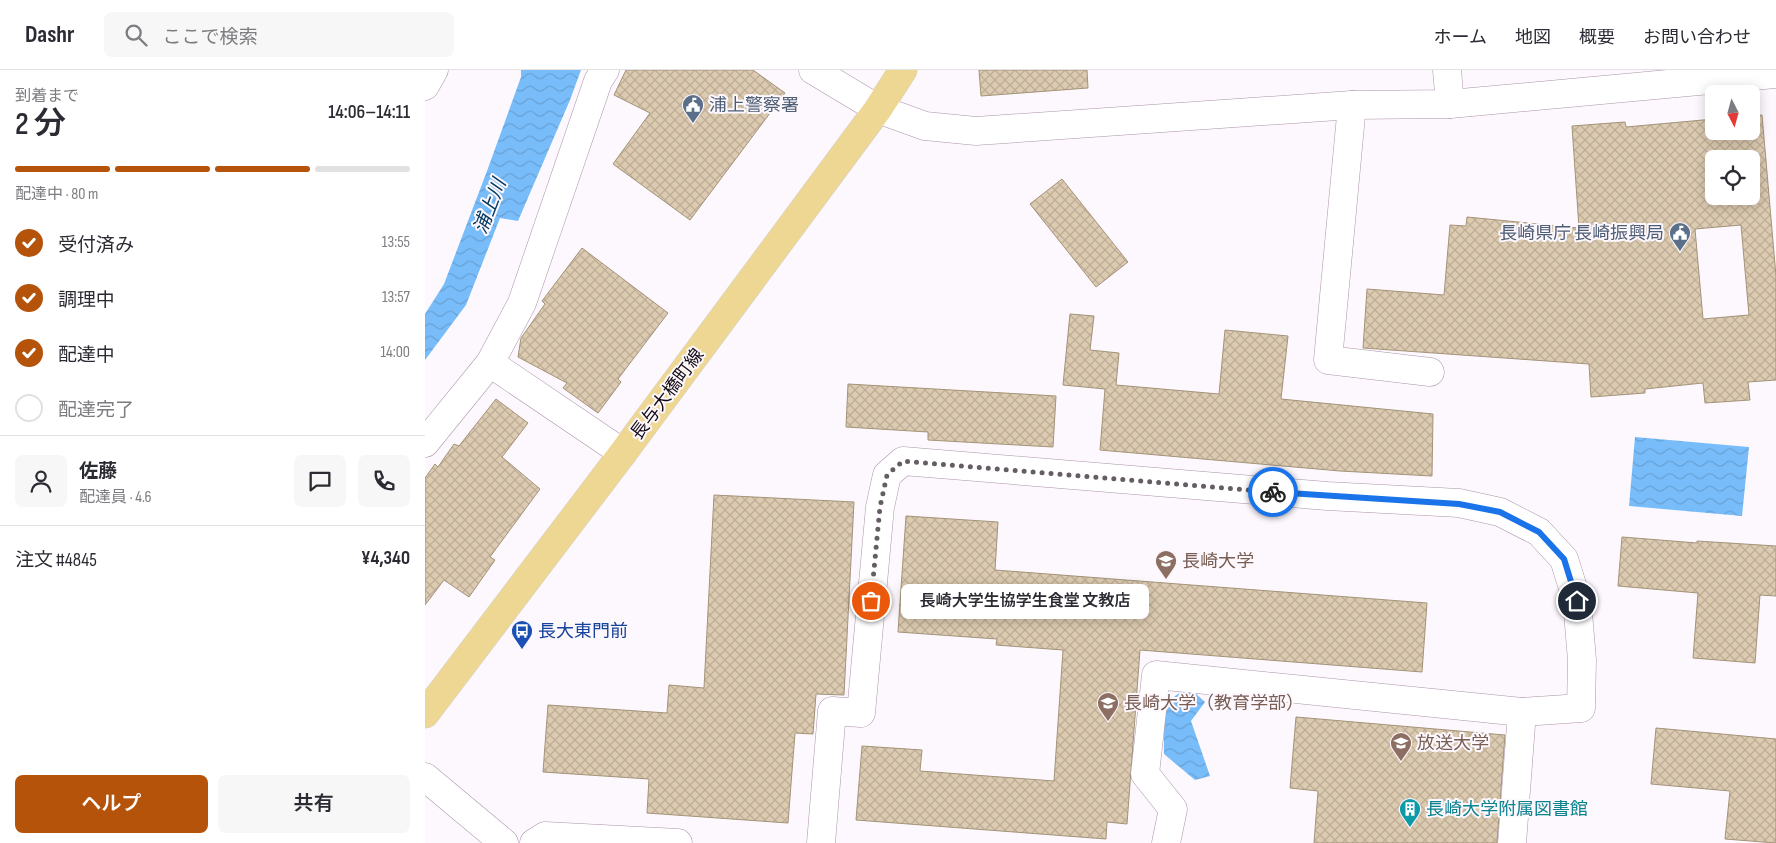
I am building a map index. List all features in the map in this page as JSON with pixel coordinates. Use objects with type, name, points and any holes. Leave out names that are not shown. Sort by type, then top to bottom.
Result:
[{"type":"main road","name":"長与大橋町線","points":[[425,714],[623,453],[878,109],[903,70]]},
{"type":"street","points":[[425,86],[434,70]]},
{"type":"street","points":[[425,443],[490,363],[521,303],[599,81],[605,70]]},
{"type":"street","points":[[813,70],[878,109],[925,126],[976,131],[1352,105],[1450,104],[1776,74]]},
{"type":"street","points":[[1447,70],[1450,104]]},
{"type":"street","points":[[1352,105],[1329,360],[1429,372]]},
{"type":"street","points":[[490,363],[623,453]]},
{"type":"street","points":[[821,843],[832,711],[861,713],[880,507],[887,475],[903,461],[1327,496],[1459,504],[1500,512],[1539,532],[1564,559],[1577,601],[1581,660],[1581,708],[1522,712],[1157,675],[1145,774],[1173,809],[1166,843]]},
{"type":"street","points":[[1512,843],[1522,712]]},
{"type":"street","points":[[425,777],[504,843]]},
{"type":"street","points":[[534,843],[545,836],[678,843]]},
{"type":"water","name":"浦上川","points":[[521,70],[581,70],[518,221],[500,218],[466,305],[425,360],[425,314],[444,284],[521,77]]},
{"type":"water","points":[[1635,437],[1749,447],[1742,516],[1629,506]]},
{"type":"water","points":[[1193,691],[1205,702],[1191,721],[1210,776],[1195,780],[1164,754],[1164,730],[1169,705],[1180,693]]},
{"type":"building","points":[[626,70],[753,70],[785,93],[690,220],[613,164],[650,113],[614,95]]},
{"type":"building","points":[[979,70],[1087,70],[1088,88],[981,96]]},
{"type":"building","points":[[1760,115],[1762,115],[1776,276],[1776,380],[1748,382],[1750,400],[1705,403],[1703,383],[1645,389],[1645,393],[1591,397],[1589,364],[1363,348],[1367,289],[1444,295],[1450,225],[1466,226],[1467,217],[1579,228],[1572,126],[1625,122],[1626,127],[1705,120],[1705,140],[1760,140]],"holes":[[[1741,225],[1749,315],[1703,319],[1695,229]]]},
{"type":"building","points":[[1062,179],[1128,262],[1096,287],[1030,204]]},
{"type":"building","points":[[582,248],[668,313],[618,379],[621,382],[598,413],[563,388],[567,383],[518,357],[521,338],[545,304],[542,301]]},
{"type":"building","points":[[1070,314],[1094,316],[1090,350],[1119,353],[1116,385],[1219,394],[1225,330],[1288,336],[1281,399],[1433,414],[1432,476],[1340,471],[1100,450],[1105,389],[1063,385]]},
{"type":"building","points":[[848,384],[1056,396],[1053,447],[928,440],[928,432],[846,427]]},
{"type":"building","points":[[496,399],[528,423],[502,457],[540,489],[490,557],[495,560],[469,597],[444,580],[425,605],[425,478],[435,464],[438,467],[454,444],[459,446]]},
{"type":"building","points":[[714,495],[854,502],[844,695],[816,694],[813,734],[795,733],[788,823],[647,813],[649,779],[543,772],[548,705],[667,713],[669,685],[704,688]]},
{"type":"building","points":[[906,516],[998,522],[995,570],[1427,603],[1422,672],[1140,650],[1127,824],[1107,822],[1106,839],[856,820],[862,746],[922,750],[920,771],[1054,781],[1063,650],[996,645],[997,639],[898,632]]},
{"type":"building","points":[[1622,537],[1697,543],[1697,541],[1776,546],[1776,596],[1760,595],[1755,663],[1693,658],[1698,593],[1618,586]]},
{"type":"building","name":"放送大学","points":[[1296,717],[1505,735],[1497,843],[1314,843],[1318,791],[1290,788]]},
{"type":"building","points":[[1656,728],[1776,739],[1776,843],[1725,839],[1730,791],[1651,784]]},
{"type":"way so far","points":[[871,601],[880,507],[887,475],[903,461],[1273,492]]},
{"type":"place","name":"浦上警察署","points":[[693,124]]},
{"type":"place","name":"長崎県庁 長崎振興局","points":[[1680,252]]},
{"type":"place","name":"長崎大学","points":[[1166,580]]},
{"type":"place","name":"長崎大学生協学生食堂 文教店","points":[[871,601]]},
{"type":"place","name":"長大東門前","points":[[522,650]]},
{"type":"place","name":"長崎大学（教育学部）","points":[[1108,722]]},
{"type":"place","name":"放送大学","points":[[1401,762]]},
{"type":"place","name":"長崎大学附属図書館","points":[[1410,828]]},
{"type":"route","points":[[1273,492],[1459,504],[1500,512],[1539,532],[1564,559],[1577,601]]}]
